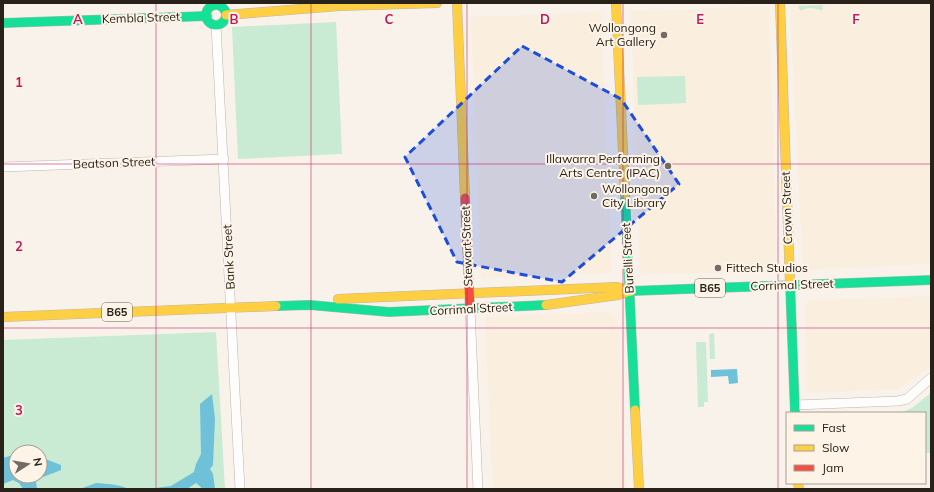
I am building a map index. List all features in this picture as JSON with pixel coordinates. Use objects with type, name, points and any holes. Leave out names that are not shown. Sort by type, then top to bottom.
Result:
[{"type":"main road","points":[[226,15],[339,5],[437,3]]},
{"type":"main road","name":"Stewart Street","points":[[457,3],[470,309]]},
{"type":"main road","name":"Burelli Street","points":[[616,3],[639,489]]},
{"type":"main road","name":"Crown Street","points":[[780,3],[795,409]]},
{"type":"main road","points":[[216,4],[222,7],[226,15],[222,23],[216,25],[209,21],[207,16],[209,8],[216,4]]},
{"type":"main road","name":"Kembla Street","points":[[3,23],[207,16]]},
{"type":"main road","name":"Corrimal Street","points":[[3,317],[310,305],[389,312],[470,309],[555,305],[618,295],[630,291],[931,280]]},
{"type":"main road","name":"Corrimal Street","points":[[310,305],[334,300],[469,293],[617,287],[630,291]]},
{"type":"street","name":"Bank Street","points":[[216,25],[240,489]]},
{"type":"street","name":"Beatson Street","points":[[3,167],[224,159]]},
{"type":"street","name":"Stewart Street","points":[[470,309],[478,489]]},
{"type":"street","points":[[795,409],[907,399],[931,378]]},
{"type":"highlighted area","points":[[522,46],[621,99],[679,184],[562,282],[457,262],[405,157]]},
{"type":"shaded area","points":[[931,3],[931,264],[803,270],[790,9],[796,4]]},
{"type":"shaded area","points":[[769,6],[777,272],[640,274],[631,11]]},
{"type":"shaded area","points":[[601,12],[612,273],[481,278],[471,17]]},
{"type":"shaded area","points":[[931,296],[931,366],[899,389],[807,393],[805,304],[811,300]]},
{"type":"shaded area","points":[[608,312],[618,320],[626,489],[493,489],[485,317]]},
{"type":"green space","points":[[822,5],[823,10],[810,8],[801,11],[798,7],[799,6]]},
{"type":"green space","points":[[336,22],[342,154],[238,159],[232,27]]},
{"type":"green space","points":[[685,76],[686,103],[638,105],[637,77]]},
{"type":"green space","points":[[216,332],[225,489],[3,489],[3,340]]},
{"type":"green space","points":[[714,333],[715,359],[710,359],[709,334]]},
{"type":"green space","points":[[696,342],[706,342],[708,402],[704,402],[704,407],[698,407]]},
{"type":"green space","points":[[931,393],[931,453],[926,453],[926,412],[902,412],[912,408]]},
{"type":"water","points":[[737,369],[738,383],[729,384],[728,376],[711,377],[711,370]]},
{"type":"water","points":[[212,394],[215,419],[213,465],[210,469],[213,474],[215,489],[203,489],[196,483],[187,489],[147,489],[171,486],[194,472],[201,454],[200,404]]},
{"type":"water","points":[[8,456],[8,482],[3,484],[3,458]]},
{"type":"water","points":[[48,460],[61,465],[61,470],[48,475]]},
{"type":"water","points":[[96,483],[117,485],[128,489],[80,489]]},
{"type":"water","points":[[20,484],[36,484],[37,489],[23,489]]},
{"type":"traffic: fast","points":[[216,5],[223,8],[226,15],[223,22],[216,25],[209,22],[206,15],[209,8],[216,5]]},
{"type":"traffic: fast","points":[[3,23],[207,16]]},
{"type":"traffic: fast","points":[[625,194],[635,410]]},
{"type":"traffic: fast","points":[[631,291],[931,280]]},
{"type":"traffic: fast","points":[[790,282],[795,412]]},
{"type":"traffic: fast","points":[[276,306],[310,305],[389,312],[546,305]]},
{"type":"traffic: slow","points":[[226,15],[339,6],[437,3]]},
{"type":"traffic: slow","points":[[457,3],[465,198]]},
{"type":"traffic: slow","points":[[616,3],[625,194]]},
{"type":"traffic: slow","points":[[780,3],[790,282]]},
{"type":"traffic: slow","points":[[338,299],[617,287],[631,291]]},
{"type":"traffic: slow","points":[[546,305],[618,295],[630,291]]},
{"type":"traffic: slow","points":[[3,317],[276,306]]},
{"type":"traffic: slow","points":[[635,410],[639,489]]},
{"type":"traffic: slow","points":[[798,484],[799,489]]},
{"type":"traffic: jam","points":[[465,198],[470,309]]},
{"type":"place","name":"Wollongong Art Gallery","points":[[664,35]]},
{"type":"place","name":"Illawarra Performing Arts Centre (IPAC)","points":[[668,166]]},
{"type":"place","name":"Wollongong City Library","points":[[594,196]]},
{"type":"place","name":"Fittech Studios","points":[[718,268]]}]
